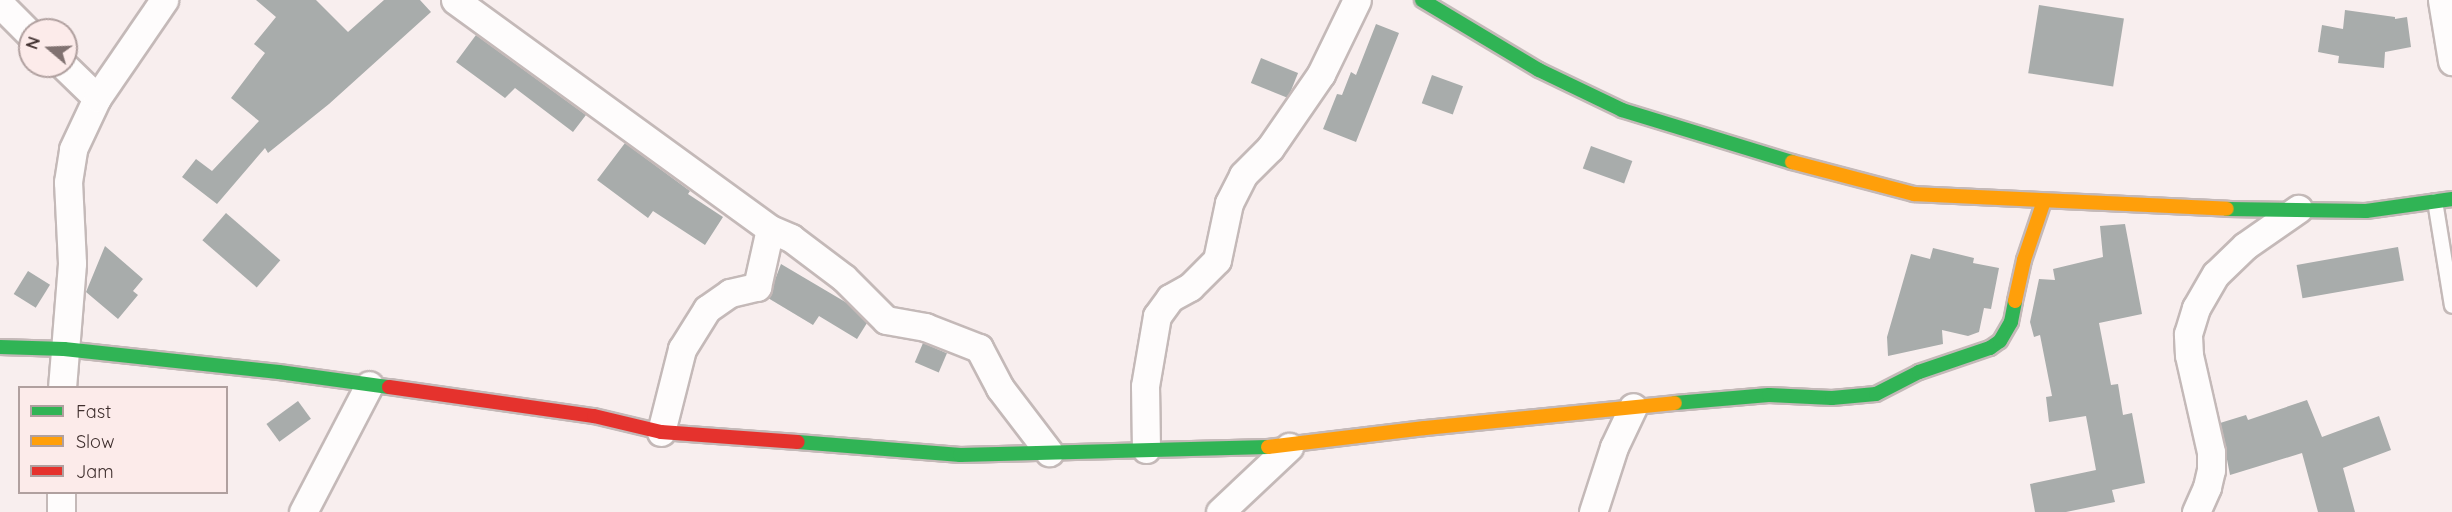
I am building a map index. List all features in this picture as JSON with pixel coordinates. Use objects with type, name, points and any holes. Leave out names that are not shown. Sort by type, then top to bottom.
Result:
[{"type":"street","points":[[62,386],[72,263],[68,182],[73,149],[97,98],[164,0]]},
{"type":"street","points":[[455,0],[770,229],[791,238],[844,278],[886,320],[925,327],[979,348],[1000,388],[1049,452]]},
{"type":"street","points":[[1146,449],[1145,386],[1157,316],[1170,298],[1190,287],[1217,261],[1229,203],[1243,175],[1270,148],[1321,74],[1358,0]]},
{"type":"street","points":[[1422,0],[1539,70],[1622,110],[1745,149],[1914,194],[2188,208],[2366,211],[2452,199]]},
{"type":"street","points":[[2442,0],[2452,61]]},
{"type":"street","points":[[0,4],[18,22]]},
{"type":"street","points":[[76,78],[97,98]]},
{"type":"street","points":[[0,347],[64,349],[279,372],[594,416],[661,432],[960,455],[1290,447],[1425,428],[1633,407],[1768,395],[1832,398],[1876,394],[1919,372],[1990,348],[2006,333],[2024,260],[2044,201]]},
{"type":"street","points":[[2196,512],[2207,487],[2211,470],[2211,452],[2189,355],[2188,334],[2196,308],[2216,274],[2245,246],[2298,209]]},
{"type":"street","points":[[661,432],[682,349],[707,309],[730,292],[757,287],[770,229]]},
{"type":"street","points":[[303,512],[369,384]]},
{"type":"street","points":[[1593,512],[1614,447],[1633,407]]},
{"type":"street","points":[[1220,512],[1290,447]]},
{"type":"street","points":[[61,494],[61,512]]},
{"type":"lane","points":[[2435,201],[2452,306]]},
{"type":"building","points":[[256,0],[316,0],[348,32],[384,0],[420,0],[431,12],[329,104],[268,153],[265,148],[217,204],[182,177],[196,159],[212,171],[259,121],[231,98],[265,53],[254,44],[276,17]]},
{"type":"building","points":[[2039,5],[2124,18],[2113,87],[2028,73]]},
{"type":"building","points":[[2345,10],[2395,17],[2395,19],[2407,17],[2411,47],[2385,52],[2384,68],[2338,63],[2339,56],[2318,52],[2322,25],[2343,29]]},
{"type":"building","points":[[1376,24],[1399,33],[1356,142],[1323,129],[1337,94],[1342,95],[1351,72],[1356,75]]},
{"type":"building","points":[[476,35],[586,115],[573,132],[515,88],[505,98],[456,62]]},
{"type":"building","points":[[1261,58],[1298,73],[1288,98],[1251,83]]},
{"type":"building","points":[[1432,75],[1463,86],[1453,114],[1422,103]]},
{"type":"building","points":[[625,143],[690,191],[688,194],[723,217],[705,245],[653,211],[648,218],[597,180]]},
{"type":"building","points":[[1591,146],[1632,161],[1624,184],[1583,169]]},
{"type":"building","points":[[226,213],[280,260],[257,287],[202,240]]},
{"type":"building","points":[[2125,224],[2142,314],[2099,323],[2111,385],[2118,384],[2123,415],[2132,413],[2145,483],[2112,490],[2115,502],[2066,512],[2035,512],[2030,484],[2096,470],[2086,416],[2049,422],[2046,397],[2052,396],[2040,335],[2034,337],[2030,322],[2039,279],[2055,280],[2053,269],[2103,257],[2100,226]]},
{"type":"building","points":[[105,246],[143,279],[133,291],[138,295],[118,319],[86,292]]},
{"type":"building","points":[[2398,247],[2404,280],[2302,298],[2297,265]]},
{"type":"building","points":[[1933,248],[1974,258],[1973,263],[1999,268],[1991,309],[1984,308],[1979,332],[1968,336],[1942,330],[1943,344],[1888,356],[1887,337],[1911,254],[1930,259]]},
{"type":"building","points":[[781,264],[847,303],[867,323],[857,339],[819,316],[813,325],[768,298]]},
{"type":"building","points":[[28,271],[50,285],[36,308],[14,294]]},
{"type":"building","points":[[923,343],[947,353],[939,372],[915,362]]},
{"type":"building","points":[[2307,400],[2322,437],[2379,416],[2391,450],[2343,468],[2355,512],[2318,512],[2302,453],[2230,475],[2220,423],[2246,415],[2248,420]]},
{"type":"building","points":[[298,401],[311,419],[279,442],[266,424]]},
{"type":"traffic: fast","points":[[1422,0],[1539,70],[1622,110],[1792,162]]},
{"type":"traffic: fast","points":[[2227,209],[2366,211],[2452,199]]},
{"type":"traffic: fast","points":[[1675,403],[1769,395],[1832,398],[1876,394],[1919,372],[1990,348],[2000,341],[2011,322],[2015,301]]},
{"type":"traffic: fast","points":[[0,347],[64,349],[279,372],[389,387]]},
{"type":"traffic: fast","points":[[798,442],[960,455],[1268,447]]},
{"type":"traffic: slow","points":[[1792,162],[1914,194],[2227,209]]},
{"type":"traffic: slow","points":[[2015,301],[2024,260],[2044,201]]},
{"type":"traffic: slow","points":[[1268,447],[1425,428],[1675,403]]},
{"type":"traffic: jam","points":[[389,387],[594,416],[661,432],[798,442]]}]
